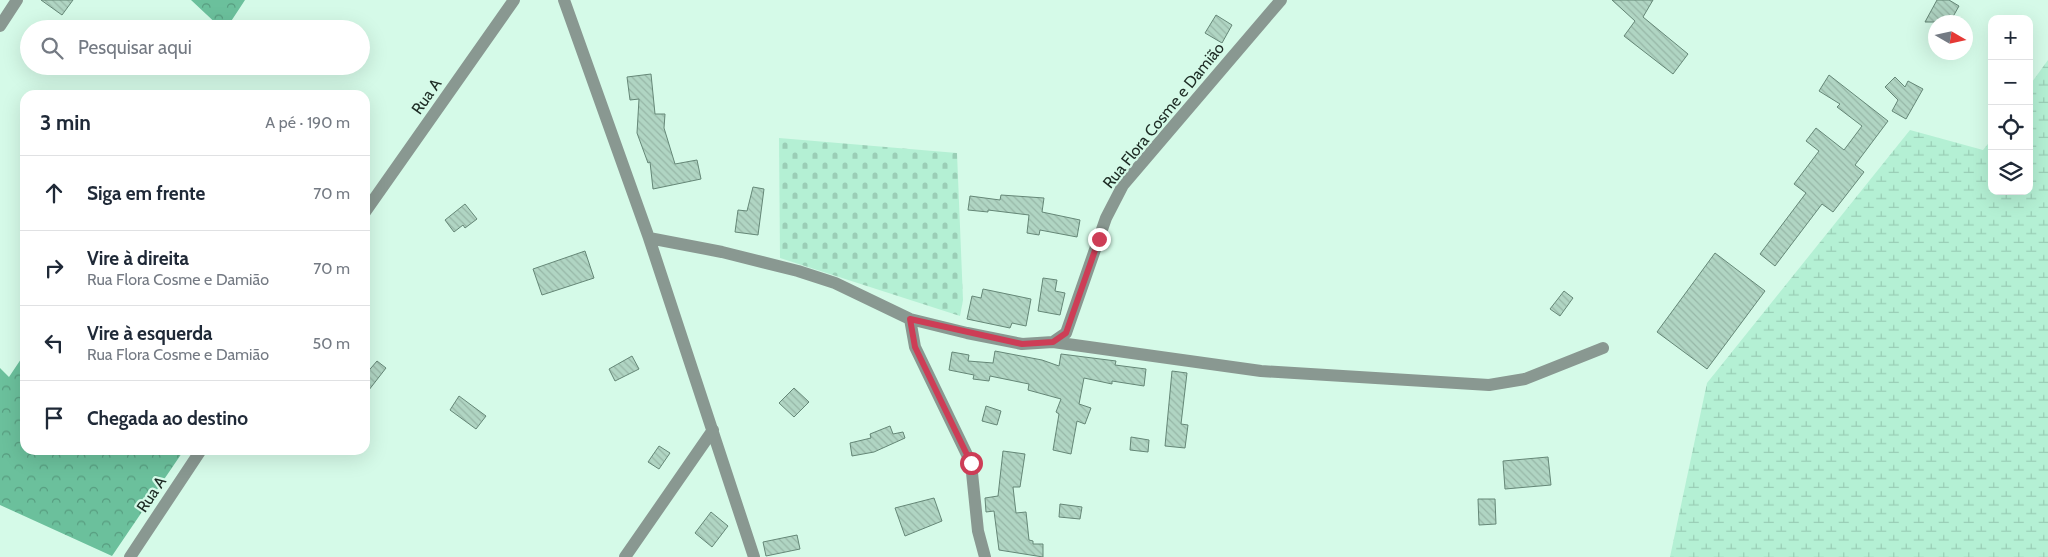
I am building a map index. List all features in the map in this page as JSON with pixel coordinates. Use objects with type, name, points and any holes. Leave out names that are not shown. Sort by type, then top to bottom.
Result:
[{"type":"street","points":[[0,26],[17,0]]},
{"type":"street","name":"Rua A","points":[[370,205],[514,0]]},
{"type":"street","points":[[564,0],[649,238],[754,557]]},
{"type":"street","name":"Rua Flora Cosme e Damião","points":[[1053,342],[1066,333],[1106,218],[1123,185],[1281,0]]},
{"type":"street","points":[[649,238],[722,252],[826,280],[870,298],[910,319],[1022,344],[1053,342],[1261,371],[1489,385],[1525,379],[1603,348]]},
{"type":"street","points":[[910,319],[915,347],[971,463],[978,531],[986,557]]},
{"type":"street","points":[[625,557],[713,430]]},
{"type":"street","name":"Rua A","points":[[130,557],[198,455]]},
{"type":"green space","points":[[191,0],[245,0],[232,20],[212,20]]},
{"type":"green space","points":[[2048,60],[2048,557],[1670,557],[1707,383],[1910,130],[1983,150],[1988,144],[1988,195],[2033,195],[2033,81]]},
{"type":"green space","points":[[779,138],[957,153],[963,300],[960,316],[780,258]]},
{"type":"green space","points":[[20,360],[20,455],[181,455],[112,556],[0,505],[0,368],[9,377]]},
{"type":"building","points":[[41,0],[73,0],[62,15]]},
{"type":"building","points":[[1612,0],[1653,0],[1643,17],[1688,54],[1673,74],[1624,36],[1635,21]]},
{"type":"building","points":[[1937,0],[1949,0],[1959,6],[1954,15],[1929,15]]},
{"type":"building","points":[[1216,15],[1232,25],[1222,43],[1205,33]]},
{"type":"building","points":[[651,74],[655,114],[665,114],[664,128],[675,164],[697,160],[701,179],[653,189],[650,162],[648,163],[637,133],[639,99],[630,100],[627,77]]},
{"type":"building","points":[[1829,75],[1888,121],[1855,165],[1864,172],[1833,212],[1822,204],[1775,266],[1760,254],[1806,193],[1794,184],[1819,151],[1806,141],[1816,128],[1844,150],[1862,126],[1837,107],[1840,104],[1819,91]]},
{"type":"building","points":[[1895,77],[1905,87],[1908,81],[1923,89],[1906,119],[1892,111],[1898,100],[1885,87]]},
{"type":"building","points":[[753,187],[764,189],[758,235],[735,232],[738,210],[747,211]]},
{"type":"building","points":[[1001,195],[1044,198],[1042,212],[1080,220],[1077,237],[1040,230],[1039,235],[1027,233],[1029,215],[988,210],[988,212],[968,210],[970,196],[1000,200]]},
{"type":"building","points":[[465,204],[477,219],[465,228],[463,225],[454,232],[445,220]]},
{"type":"building","points":[[585,251],[594,278],[542,295],[533,269]]},
{"type":"building","points":[[1715,253],[1765,291],[1707,369],[1657,332]]},
{"type":"building","points":[[1043,278],[1057,280],[1055,291],[1065,293],[1060,315],[1038,311]]},
{"type":"building","points":[[983,289],[1031,299],[1026,326],[1012,323],[1010,328],[967,319],[972,296],[981,298]]},
{"type":"building","points":[[1564,291],[1573,298],[1560,316],[1550,309]]},
{"type":"building","points":[[995,351],[1042,360],[1059,366],[1061,354],[1116,361],[1115,365],[1146,369],[1144,386],[1112,381],[1112,384],[1084,378],[1079,404],[1091,408],[1085,424],[1077,421],[1071,454],[1053,450],[1059,414],[1056,412],[1061,399],[1028,390],[1029,384],[990,376],[989,381],[973,379],[974,375],[949,370],[952,352],[969,355],[968,361],[993,363]]},
{"type":"building","points":[[632,356],[639,369],[615,381],[609,369]]},
{"type":"building","points":[[377,361],[386,368],[370,389],[370,369]]},
{"type":"building","points":[[1172,371],[1187,373],[1181,424],[1188,425],[1185,448],[1165,446]]},
{"type":"building","points":[[794,388],[809,402],[794,417],[779,403]]},
{"type":"building","points":[[459,396],[486,416],[476,429],[450,410]]},
{"type":"building","points":[[986,406],[1001,411],[997,425],[982,421]]},
{"type":"building","points":[[890,426],[893,434],[903,432],[905,438],[874,452],[852,456],[850,443],[871,438],[870,434]]},
{"type":"building","points":[[1131,437],[1149,440],[1148,452],[1130,450]]},
{"type":"building","points":[[659,446],[670,453],[659,469],[648,462]]},
{"type":"building","points":[[1003,451],[1025,454],[1020,487],[1013,487],[1016,513],[1026,512],[1029,540],[1033,541],[1033,544],[1043,544],[1043,557],[999,550],[994,511],[986,512],[985,498],[998,496]]},
{"type":"building","points":[[1548,457],[1551,485],[1505,489],[1503,461]]},
{"type":"building","points":[[934,498],[942,521],[905,536],[895,508]]},
{"type":"building","points":[[1478,499],[1495,499],[1496,524],[1479,525]]},
{"type":"building","points":[[1060,504],[1082,507],[1080,519],[1059,517]]},
{"type":"building","points":[[711,512],[728,526],[712,547],[695,533]]},
{"type":"building","points":[[797,535],[800,549],[766,556],[763,542]]},
{"type":"route","points":[[971,463],[967,450],[915,347],[910,319],[1022,344],[1053,342],[1066,333],[1099,239]]}]
